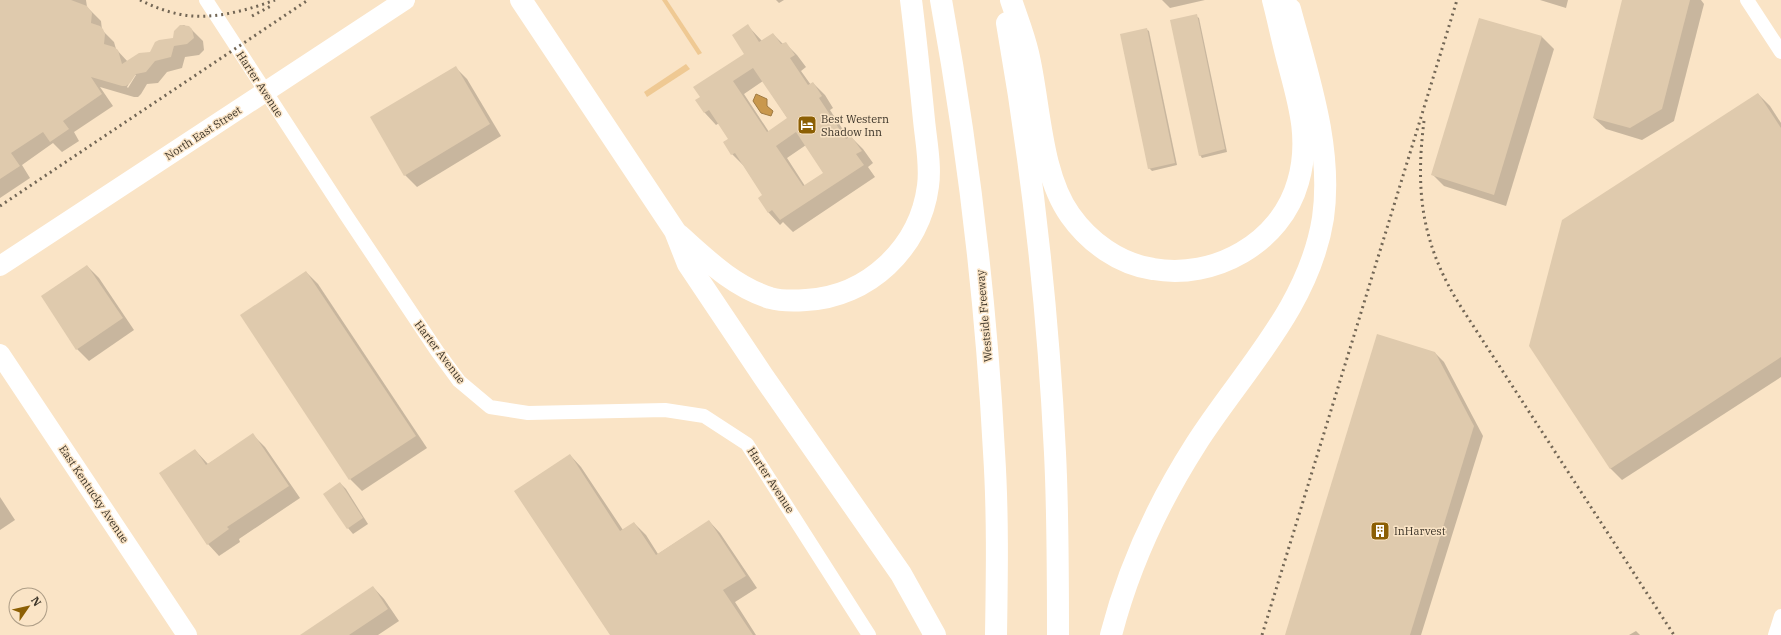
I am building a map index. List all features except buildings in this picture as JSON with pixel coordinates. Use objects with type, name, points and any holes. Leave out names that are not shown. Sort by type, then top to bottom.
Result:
[{"type":"highway","points":[[521,0],[675,231],[688,264],[763,376],[901,574],[935,635]]},
{"type":"highway","points":[[675,231],[720,272],[746,289],[771,298],[817,300],[837,295],[878,275],[894,260],[908,240],[921,216],[928,186],[927,152],[911,0]]},
{"type":"highway","name":"Westside Freeway","points":[[941,0],[968,169],[986,331],[994,454],[996,635]]},
{"type":"highway","points":[[1002,0],[1030,171],[1043,288],[1055,453],[1058,635]]},
{"type":"highway","points":[[1011,0],[1028,53],[1048,162],[1058,193],[1069,215],[1086,234],[1106,251],[1122,259],[1153,269],[1181,271],[1221,263],[1260,241],[1276,224],[1290,202],[1298,182],[1303,156],[1304,133],[1301,110],[1273,0]]},
{"type":"highway","points":[[1111,635],[1118,606],[1135,558],[1172,482],[1196,443],[1278,328],[1298,294],[1314,258],[1323,218],[1325,183],[1323,147],[1314,99],[1288,0]]},
{"type":"main road","name":"North East Street","points":[[0,266],[406,0]]},
{"type":"main road","name":"East Kentucky Avenue","points":[[0,354],[187,635]]},
{"type":"street","name":"Harter Avenue","points":[[206,0],[265,92],[437,351],[459,381],[490,407],[528,413],[665,410],[704,416],[747,444],[869,635]]},
{"type":"street","points":[[1747,0],[1781,52]]},
{"type":"street","points":[[1775,635],[1781,616]]},
{"type":"shaded area","points":[[662,0],[667,0],[702,53],[698,55]]},
{"type":"shaded area","points":[[686,64],[690,69],[647,97],[644,92]]},
{"type":"shaded area","points":[[756,94],[767,99],[767,106],[773,111],[771,116],[761,113],[753,101]]},
{"type":"railway","points":[[140,0],[173,13],[203,16],[214,16],[235,12],[256,7],[275,0]]},
{"type":"railway","points":[[0,206],[308,0]]},
{"type":"railway","points":[[1262,635],[1457,0]]},
{"type":"railway","points":[[252,16],[271,6]]},
{"type":"railway","points":[[1424,121],[1420,172],[1424,218],[1430,240],[1448,284],[1461,307],[1674,635]]},
{"type":"place","name":"Best Western Shadow Inn","points":[[807,125]]},
{"type":"place","name":"InHarvest","points":[[1380,531]]}]
